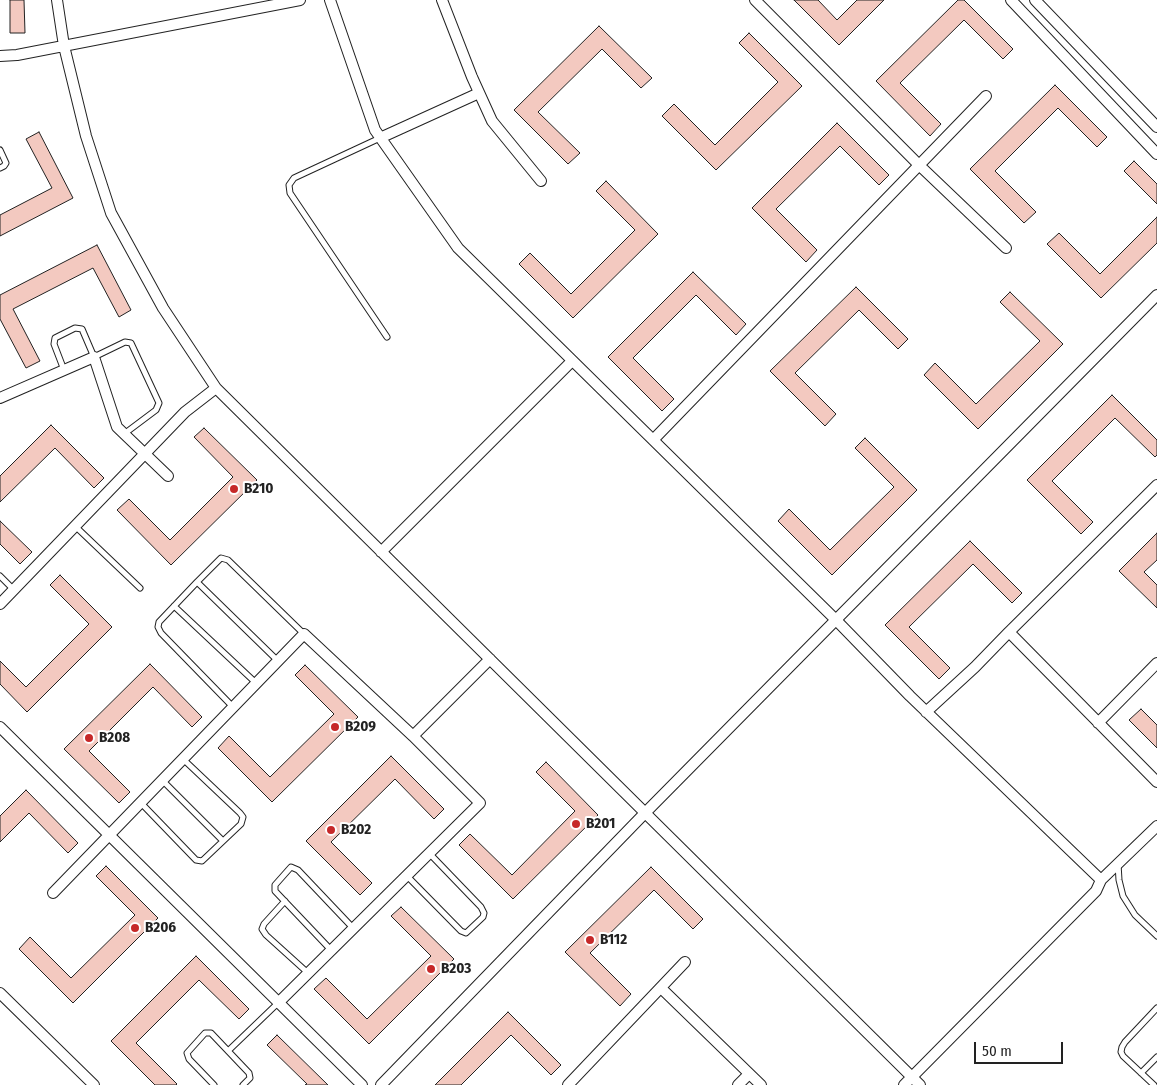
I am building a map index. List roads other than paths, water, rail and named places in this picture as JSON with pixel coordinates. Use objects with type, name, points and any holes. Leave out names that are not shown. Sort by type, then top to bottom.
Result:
[{"type":"street","points":[[57,0],[64,46],[86,136],[111,213],[163,308],[216,388],[920,1085]]},
{"type":"street","points":[[0,56],[17,55],[300,0]]},
{"type":"street","points":[[330,0],[375,130],[458,248],[836,620],[926,712],[1101,880]]},
{"type":"street","points":[[442,0],[492,122],[541,181]]},
{"type":"street","points":[[755,0],[919,165],[1006,248]]},
{"type":"street","points":[[1011,0],[1157,154]]},
{"type":"street","points":[[1036,0],[1157,127]]},
{"type":"street","points":[[380,138],[479,93]]},
{"type":"street","points":[[653,440],[986,96]]},
{"type":"street","points":[[381,1085],[646,813],[1157,295]]},
{"type":"street","points":[[1,396],[94,357],[118,427],[168,476]]},
{"type":"street","points":[[381,552],[572,361]]},
{"type":"street","points":[[0,604],[185,412],[216,388]]},
{"type":"street","points":[[926,712],[975,667],[1157,485]]},
{"type":"street","points":[[1009,632],[1157,782]]},
{"type":"street","points":[[53,893],[304,634],[413,736],[480,803],[278,1003]]},
{"type":"street","points":[[413,736],[490,659]]},
{"type":"street","points":[[1098,723],[1157,664]]},
{"type":"street","points":[[0,727],[362,1085]]},
{"type":"street","points":[[904,1085],[1096,891],[1101,880],[1157,826]]},
{"type":"street","points":[[568,1085],[685,962]]},
{"type":"street","points":[[661,988],[761,1085]]},
{"type":"street","points":[[0,993],[94,1085]]},
{"type":"street","points":[[738,1085],[749,1074]]},
{"type":"lane","points":[[380,138],[294,178],[289,184],[290,193],[387,338]]},
{"type":"lane","points":[[0,150],[6,163],[0,168]]},
{"type":"lane","points":[[64,370],[54,344],[55,338],[75,328],[82,329],[94,357],[125,342],[131,343],[159,403],[156,410],[124,434]]},
{"type":"lane","points":[[76,526],[140,588]]},
{"type":"lane","points":[[233,707],[161,633],[158,627],[159,622],[197,582],[221,558],[228,560],[304,634]]},
{"type":"lane","points":[[0,576],[14,590]]},
{"type":"lane","points":[[197,582],[278,661]]},
{"type":"lane","points":[[174,606],[256,683]]},
{"type":"lane","points":[[140,803],[196,860],[202,861],[242,824],[243,817],[240,812],[183,759]]},
{"type":"lane","points":[[162,780],[223,841]]},
{"type":"lane","points":[[407,875],[461,931],[466,933],[483,917],[484,912],[481,907],[429,853]]},
{"type":"lane","points":[[1118,863],[1119,880],[1123,896],[1134,915],[1157,936]]},
{"type":"lane","points":[[331,950],[275,891],[275,885],[291,867],[298,870],[353,928]]},
{"type":"lane","points":[[285,901],[264,924],[262,929],[266,935],[308,973]]},
{"type":"lane","points":[[228,1051],[278,1003]]},
{"type":"lane","points":[[1154,1085],[1121,1052],[1125,1042],[1157,1008]]},
{"type":"lane","points":[[214,1085],[189,1059],[187,1053],[205,1033],[211,1033],[249,1073],[250,1078],[243,1085]]},
{"type":"lane","points":[[1142,1073],[1157,1056]]},
{"type":"place","name":"B210","points":[[234,489]]},
{"type":"place","name":"B209","points":[[335,727]]},
{"type":"place","name":"B208","points":[[89,738]]},
{"type":"place","name":"B201","points":[[576,824]]},
{"type":"place","name":"B202","points":[[331,830]]},
{"type":"place","name":"B206","points":[[135,928]]},
{"type":"place","name":"B112","points":[[590,940]]},
{"type":"place","name":"B203","points":[[431,969]]}]
